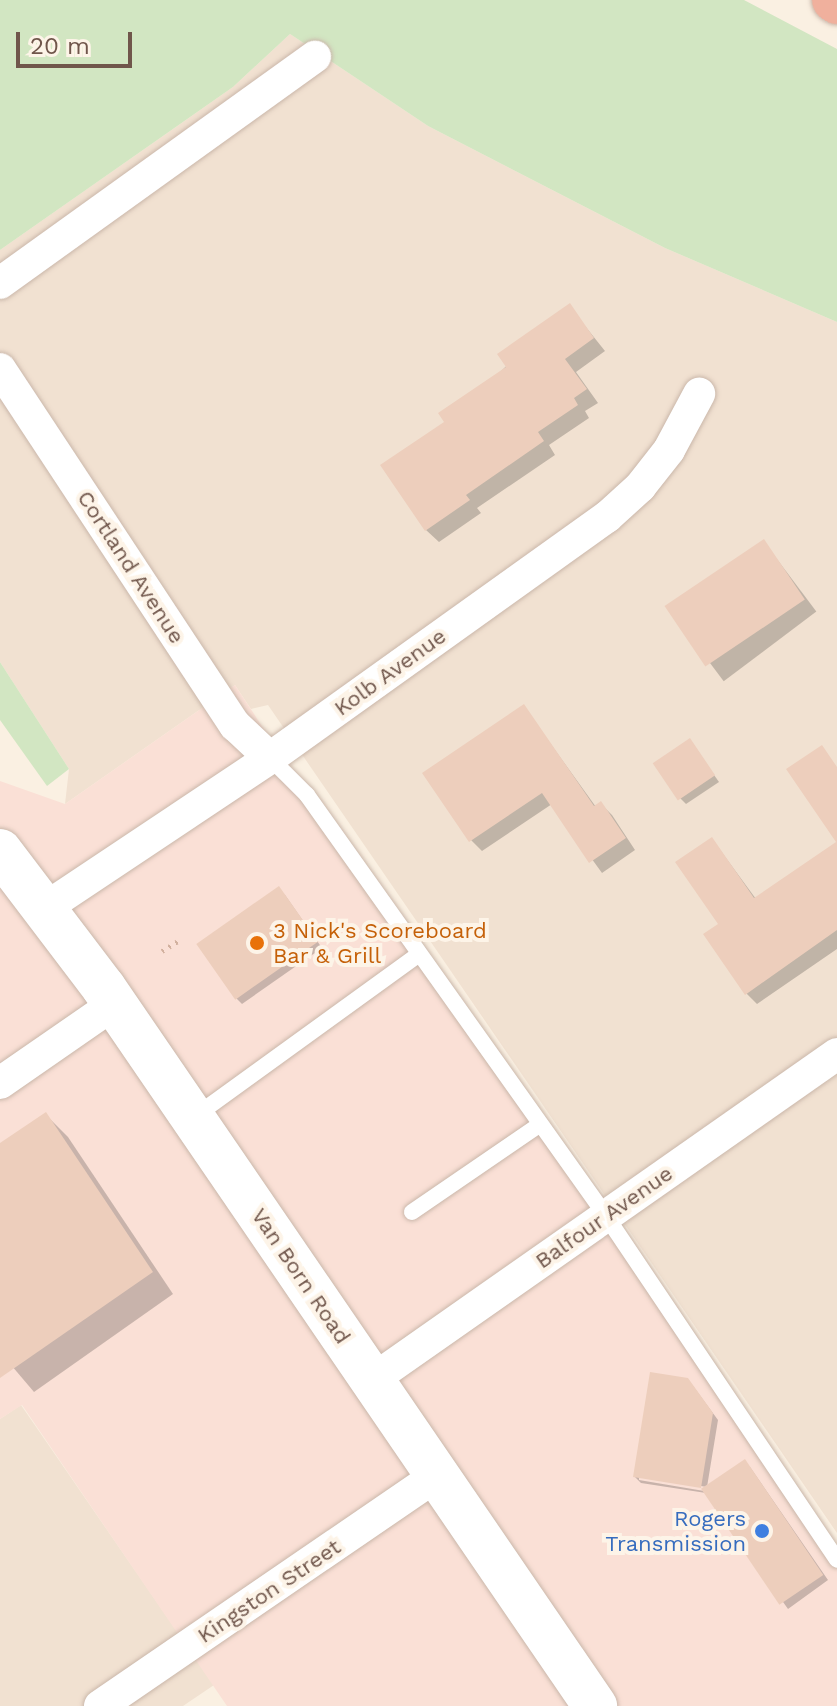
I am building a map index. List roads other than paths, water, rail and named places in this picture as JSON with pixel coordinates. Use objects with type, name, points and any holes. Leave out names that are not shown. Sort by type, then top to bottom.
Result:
[{"type":"main road","name":"Van Born Road","points":[[0,851],[114,1004],[595,1706]]},
{"type":"street","points":[[0,283],[315,57]]},
{"type":"street","name":"Cortland Avenue","points":[[0,369],[235,725],[270,758]]},
{"type":"street","name":"Kolb Avenue","points":[[42,910],[270,758],[607,517],[640,487],[669,450],[699,394]]},
{"type":"street","points":[[0,1083],[114,1004]]},
{"type":"street","name":"Balfour Avenue","points":[[372,1380],[837,1054]]},
{"type":"street","name":"Kingston Street","points":[[100,1706],[437,1475]]},
{"type":"lane","points":[[270,758],[307,795],[606,1216],[837,1560]]},
{"type":"lane","points":[[192,1118],[419,954]]},
{"type":"lane","points":[[412,1212],[539,1125]]},
{"type":"place","name":"3 Nick's Scoreboard Bar & Grill","points":[[257,943]]},
{"type":"place","name":"Rogers Transmission","points":[[762,1531]]}]
